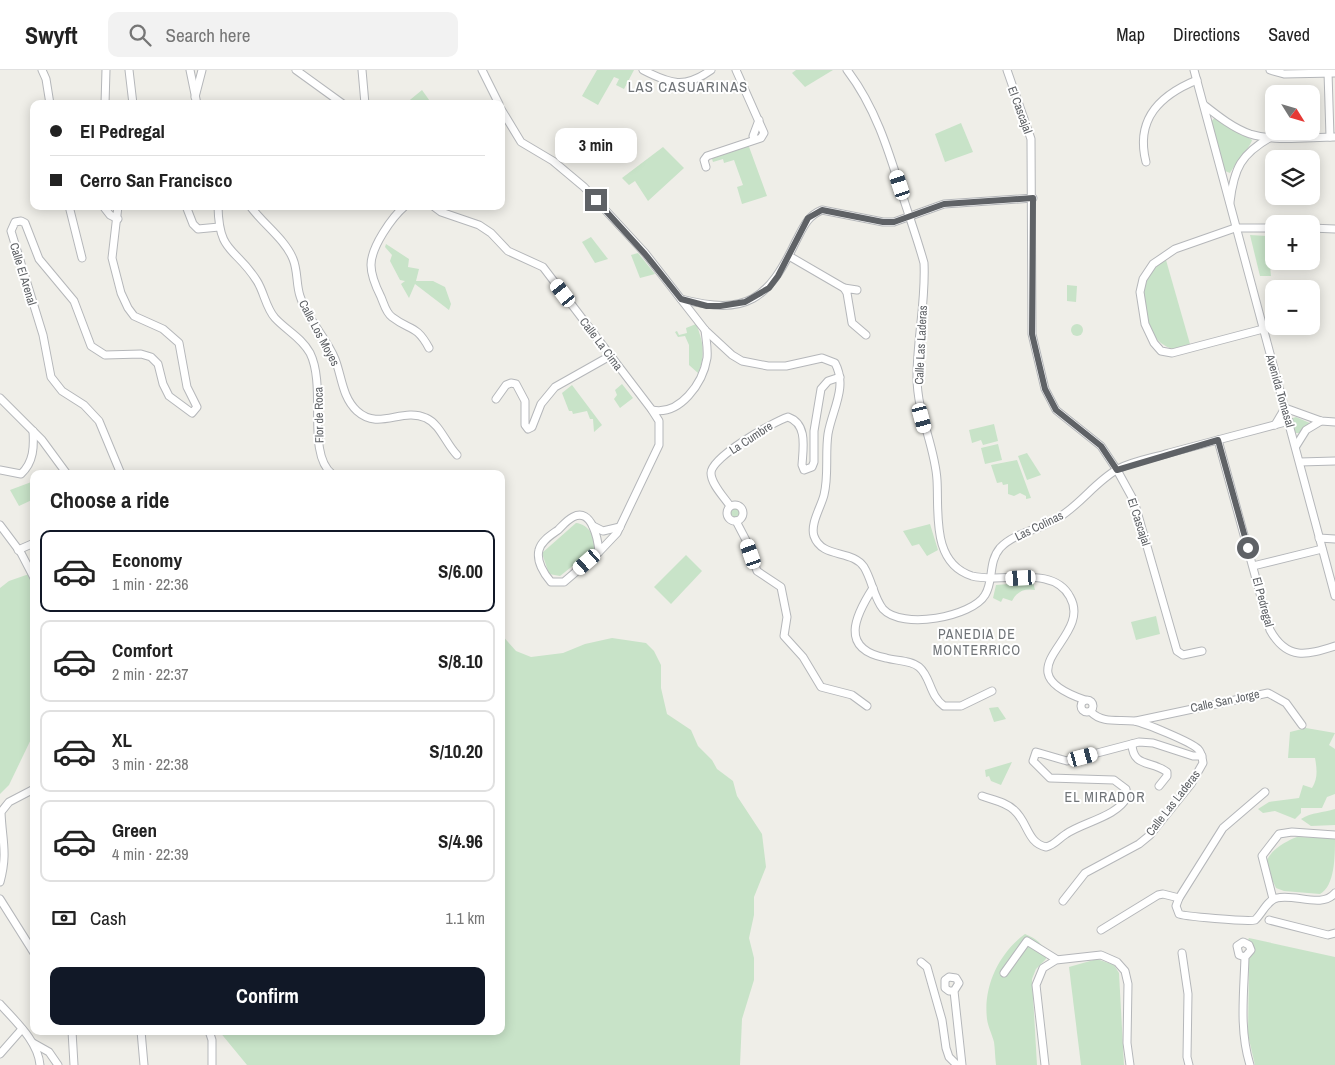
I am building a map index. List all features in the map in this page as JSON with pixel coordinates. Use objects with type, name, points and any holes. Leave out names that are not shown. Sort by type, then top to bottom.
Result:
[{"type":"street","points":[[42,70],[46,79],[49,100]]},
{"type":"street","points":[[105,100],[106,70]]},
{"type":"street","points":[[129,70],[133,100]]},
{"type":"street","points":[[190,70],[196,100]]},
{"type":"street","points":[[196,100],[202,70]]},
{"type":"street","points":[[296,70],[337,100]]},
{"type":"street","points":[[362,70],[365,100]]},
{"type":"street","points":[[482,70],[497,100]]},
{"type":"street","points":[[643,70],[675,84],[688,82],[711,70]]},
{"type":"street","points":[[706,167],[704,160],[707,156],[760,138],[764,133],[736,70]]},
{"type":"street","name":"Calle Las Laderas","points":[[847,70],[863,91],[875,115],[924,263],[925,282],[917,376],[922,418],[937,479],[939,538],[946,554],[958,569],[970,575],[990,580],[1046,578],[1056,583],[1070,596],[1074,605],[1072,620],[1047,668],[1050,681],[1072,696],[1085,700]]},
{"type":"street","name":"El Cascajal","points":[[1008,70],[1031,139],[1033,198],[1032,334],[1045,389],[1056,410],[1101,446],[1117,470],[1134,502],[1177,651],[1183,655],[1202,650]]},
{"type":"street","name":"Avenida Tomasal","points":[[1194,70],[1335,596]]},
{"type":"street","points":[[1270,70],[1284,74],[1331,72],[1332,137]]},
{"type":"street","points":[[1146,162],[1141,144],[1145,127],[1156,106],[1175,89],[1197,80]]},
{"type":"street","points":[[1204,105],[1250,134],[1265,135]]},
{"type":"street","points":[[505,116],[521,142],[553,161],[584,187],[645,254],[705,330],[723,348],[742,361],[778,367],[822,358],[834,363],[840,377]]},
{"type":"street","points":[[1230,208],[1233,177],[1241,162],[1257,145],[1265,140]]},
{"type":"street","points":[[681,299],[707,306],[732,306],[758,296],[778,276],[808,218],[822,210],[883,222],[894,222],[944,204],[1033,198]]},
{"type":"street","points":[[70,210],[82,258]]},
{"type":"street","points":[[106,210],[118,219]]},
{"type":"street","name":"Calle El Arenal","points":[[118,210],[112,258],[121,293],[134,316],[163,329],[179,343],[186,382],[197,407],[192,414],[169,396],[163,384],[158,364],[151,357],[142,354],[105,355],[95,350],[88,341],[74,301],[39,259],[25,223],[21,220],[15,222],[11,231],[43,335],[51,377],[62,391],[84,405],[100,421],[119,470]]},
{"type":"street","points":[[188,210],[193,224],[198,228],[219,227]]},
{"type":"street","name":"Flor de Roca","points":[[218,210],[219,227],[228,250],[256,279],[276,318],[297,336],[309,352],[315,366],[318,386],[320,454],[329,470]]},
{"type":"street","name":"Calle Los Moyes","points":[[253,210],[293,259],[303,305],[335,358],[345,394],[352,405],[363,415],[376,420],[407,416],[425,417],[438,428],[444,440],[457,455]]},
{"type":"street","points":[[400,210],[395,214],[374,251],[371,263],[372,275],[386,310],[392,317],[414,328],[422,336],[429,348]]},
{"type":"street","name":"Calle La Cima","points":[[438,210],[479,225],[491,233],[508,251],[543,267],[652,410]]},
{"type":"street","points":[[1263,329],[1172,354],[1161,351],[1145,324],[1140,292],[1143,279],[1154,264],[1175,249],[1235,228],[1265,228]]},
{"type":"street","points":[[1320,228],[1335,229]]},
{"type":"street","points":[[789,256],[844,288],[857,290]]},
{"type":"street","points":[[844,288],[847,293],[852,323],[866,335]]},
{"type":"street","points":[[698,321],[700,312],[707,306]]},
{"type":"street","points":[[652,410],[668,410],[676,406],[695,387],[706,360],[708,347],[705,330]]},
{"type":"street","points":[[496,399],[506,385],[511,382],[516,384],[525,401],[525,426],[528,428],[532,427],[541,404],[554,387],[610,356]]},
{"type":"street","name":"Las Colinas","points":[[840,377],[836,405],[828,434],[827,473],[824,494],[813,526],[813,534],[818,543],[826,549],[850,556],[860,562],[884,609],[891,616],[910,621],[939,617],[972,608],[981,602],[987,593],[994,558],[1000,548],[1009,541],[1056,520],[1070,511],[1117,470],[1289,421]]},
{"type":"street","name":"La Cumbre","points":[[730,506],[712,478],[711,472],[716,462],[746,440],[788,417],[794,419],[802,430],[802,465],[804,470],[808,470],[814,462],[814,431],[822,388],[828,381],[840,377]]},
{"type":"street","points":[[0,398],[33,431],[64,470]]},
{"type":"street","points":[[1275,425],[1285,408],[1321,422],[1335,422]]},
{"type":"street","points":[[599,552],[593,526],[588,519],[574,516],[544,541],[539,547],[538,554],[543,573],[551,582],[557,584],[564,582],[599,552],[620,527],[659,445],[659,421],[652,410]]},
{"type":"street","points":[[1296,446],[1306,430],[1321,422]]},
{"type":"street","points":[[0,470],[21,474],[25,470],[34,446],[33,431]]},
{"type":"street","name":"El Pedregal","points":[[1218,440],[1270,630],[1282,646],[1300,654],[1308,654],[1335,646]]},
{"type":"street","points":[[1300,462],[1335,461]]},
{"type":"street","points":[[736,521],[742,516],[743,511],[738,505],[730,506],[727,510],[727,516],[736,521],[748,544],[758,571],[781,587],[784,593],[787,617],[784,630],[786,640],[803,657],[821,687],[852,695],[867,706]]},
{"type":"street","points":[[0,525],[30,571]]},
{"type":"street","points":[[593,526],[604,531],[620,527]]},
{"type":"street","points":[[1319,538],[1335,538]]},
{"type":"street","points":[[18,550],[30,545]]},
{"type":"street","points":[[1253,566],[1322,549]]},
{"type":"street","points":[[873,588],[860,608],[854,626],[856,637],[865,650],[875,656],[912,663],[920,668],[932,694],[944,706],[961,706],[992,691]]},
{"type":"street","name":"Calle San Jorge","points":[[1136,721],[1268,693],[1286,703],[1302,725]]},
{"type":"street","name":"Calle Las Laderas","points":[[1063,901],[1085,872],[1139,844],[1150,834],[1200,772],[1202,756],[1194,746],[1136,721],[1101,719],[1090,712],[1084,712],[1072,696]]},
{"type":"street","points":[[1080,707],[1085,700],[1093,703],[1090,712]]},
{"type":"street","points":[[982,796],[1013,808],[1024,823],[1033,841],[1039,846],[1046,848],[1054,845],[1066,834],[1117,808],[1126,797],[1126,789],[1114,780],[1050,778],[1035,764],[1033,756],[1040,752],[1058,760],[1067,761],[1132,744],[1153,743],[1193,756],[1202,756]]},
{"type":"street","points":[[1132,744],[1133,754],[1136,759],[1167,772],[1167,776],[1159,786]]},
{"type":"street","points":[[0,882],[5,866],[6,846],[1,812],[9,802],[30,791]]},
{"type":"street","points":[[1265,792],[1223,828],[1179,898],[1177,910],[1183,916],[1209,916],[1247,922],[1261,916],[1273,899],[1279,897],[1327,899],[1335,893]]},
{"type":"street","points":[[1273,899],[1262,856],[1279,834],[1292,832],[1335,835]]},
{"type":"street","points":[[1101,930],[1158,895],[1163,894],[1179,898]]},
{"type":"street","points":[[0,899],[30,947]]},
{"type":"street","points":[[1269,920],[1328,935],[1335,933]]},
{"type":"street","points":[[1004,974],[1027,941],[1050,958],[1056,960],[1107,956],[1122,966],[1128,984],[1127,1043],[1130,1065]]},
{"type":"street","points":[[1182,953],[1188,994],[1187,1057],[1189,1065]]},
{"type":"street","points":[[1245,957],[1244,1038],[1250,1065]]},
{"type":"street","points":[[1045,1065],[1037,979],[1043,968],[1056,960]]},
{"type":"street","points":[[921,962],[927,967],[939,1009],[948,1057],[957,1065]]},
{"type":"street","points":[[954,991],[962,1065]]},
{"type":"street","points":[[0,1004],[33,1043],[40,1065]]},
{"type":"street","points":[[0,1054],[22,1029]]},
{"type":"street","points":[[72,1035],[74,1065]]},
{"type":"street","points":[[142,1035],[144,1065]]},
{"type":"street","points":[[210,1035],[212,1065]]},
{"type":"street","points":[[33,1043],[49,1052],[58,1065]]},
{"type":"street","points":[[36,1065],[39,1057]]},
{"type":"green space","points":[[597,70],[634,70],[624,89],[616,85],[619,79],[614,77],[598,105],[582,96]]},
{"type":"green space","points":[[796,70],[833,70],[805,87],[792,73]]},
{"type":"green space","points":[[422,90],[429,100],[410,100]]},
{"type":"green space","points":[[1215,117],[1252,140],[1230,173],[1225,171],[1211,122]]},
{"type":"green space","points":[[961,123],[973,152],[945,162],[935,134]]},
{"type":"green space","points":[[748,144],[767,196],[742,204],[737,187],[743,185],[734,160],[724,163],[723,159],[713,162],[712,159],[714,156]]},
{"type":"green space","points":[[663,147],[684,168],[648,201],[635,181],[629,185],[622,178]]},
{"type":"green space","points":[[1250,235],[1265,236],[1265,270],[1270,270],[1271,276],[1260,276]]},
{"type":"green space","points":[[591,237],[608,259],[595,263],[582,242]]},
{"type":"green space","points":[[386,244],[409,259],[408,267],[419,269],[416,281],[433,281],[445,287],[451,304],[449,310],[415,284],[409,298],[401,284],[405,281],[400,280],[390,261],[392,255],[385,247]]},
{"type":"green space","points":[[638,253],[655,274],[640,278],[631,255]]},
{"type":"green space","points":[[1166,260],[1190,344],[1173,349],[1161,343],[1152,333],[1146,321],[1144,306],[1144,292],[1148,279],[1155,267]]},
{"type":"green space","points":[[1067,285],[1077,286],[1076,302],[1067,301]]},
{"type":"green space","points":[[696,324],[703,348],[702,361],[698,373],[689,365],[689,345],[685,336],[678,337],[675,332],[677,331],[679,335],[687,333],[686,328]]},
{"type":"green space","points":[[1075,324],[1079,324],[1083,330],[1079,336],[1075,336],[1071,332],[1071,328]]},
{"type":"green space","points":[[622,384],[633,398],[620,408],[614,399],[617,395],[615,390]]},
{"type":"green space","points":[[572,385],[602,425],[594,432],[593,419],[590,419],[587,411],[573,414],[572,411],[569,411],[562,393]]},
{"type":"green space","points":[[1296,417],[1312,424],[1299,433],[1295,433],[1290,419]]},
{"type":"green space","points":[[994,424],[998,441],[983,445],[981,440],[972,443],[969,430]]},
{"type":"green space","points":[[998,444],[1002,460],[985,464],[981,448]]},
{"type":"green space","points":[[1027,453],[1041,475],[1027,480],[1018,456]]},
{"type":"green space","points":[[1017,460],[1031,498],[1026,499],[1026,496],[1020,493],[1014,496],[1008,494],[1008,484],[997,483],[991,465]]},
{"type":"green space","points":[[30,482],[30,501],[19,506],[10,490]]},
{"type":"green space","points":[[732,505],[738,505],[743,510],[741,519],[732,521],[727,516],[727,510]]},
{"type":"green space","points":[[576,523],[588,528],[594,540],[595,548],[560,576],[549,574],[542,553]]},
{"type":"green space","points":[[930,524],[938,550],[927,556],[919,544],[912,546],[903,531]]},
{"type":"green space","points":[[686,555],[702,571],[671,604],[654,587]]},
{"type":"green space","points":[[29,574],[30,576],[30,741],[9,785],[0,794],[0,588],[9,581]]},
{"type":"green space","points":[[1033,582],[1035,590],[1028,589],[1022,591],[1012,601],[1003,598],[1001,602],[993,598],[996,585]]},
{"type":"green space","points":[[1156,616],[1160,634],[1136,640],[1131,622]]},
{"type":"green space","points":[[612,638],[646,643],[654,651],[661,665],[661,688],[667,714],[691,730],[698,746],[712,760],[717,769],[733,781],[737,796],[762,834],[766,867],[754,897],[754,915],[749,938],[754,958],[754,980],[742,1019],[740,1065],[247,1065],[222,1035],[505,1035],[505,639],[516,651],[531,657],[563,653],[585,644]]},
{"type":"green space","points":[[998,707],[1006,719],[994,722],[989,708]]},
{"type":"green space","points":[[1306,728],[1335,733],[1329,745],[1335,749],[1335,794],[1327,797],[1322,808],[1301,808],[1301,813],[1295,819],[1275,811],[1263,813],[1258,809],[1269,802],[1299,798],[1303,785],[1312,788],[1314,785],[1316,774],[1315,758],[1288,758],[1290,732]]},
{"type":"green space","points":[[1012,762],[1001,785],[991,781],[989,776],[986,777],[985,770]]},
{"type":"green space","points":[[1335,809],[1335,825],[1311,826],[1301,819],[1313,814]]},
{"type":"green space","points":[[1297,837],[1335,838],[1331,878],[1325,890],[1320,894],[1284,891],[1276,888],[1268,871],[1266,861],[1272,852],[1282,844]]},
{"type":"green space","points":[[1025,934],[1040,943],[1046,954],[1046,959],[1036,969],[1032,979],[1037,1065],[996,1065],[994,1042],[988,1025],[986,1007],[990,983],[1000,961]]},
{"type":"green space","points":[[1249,938],[1335,957],[1335,1065],[1255,1065],[1248,1035],[1249,959],[1255,949],[1248,940]]},
{"type":"green space","points":[[1097,959],[1114,965],[1119,973],[1124,1065],[1081,1065],[1069,967]]},
{"type":"district","name":"LAS CASUARINAS","points":[[688,86]]},
{"type":"district","name":"PANEDIA DE MONTERRICO","points":[[977,642]]},
{"type":"district","name":"EL MIRADOR","points":[[1105,797]]},
{"type":"route","points":[[596,200],[645,254],[681,299],[707,306],[732,306],[758,296],[769,288],[778,276],[808,218],[822,210],[830,210],[883,222],[894,222],[944,204],[1033,198],[1032,334],[1045,389],[1056,410],[1067,420],[1090,435],[1101,446],[1117,470],[1137,462],[1218,440],[1248,548]]}]
